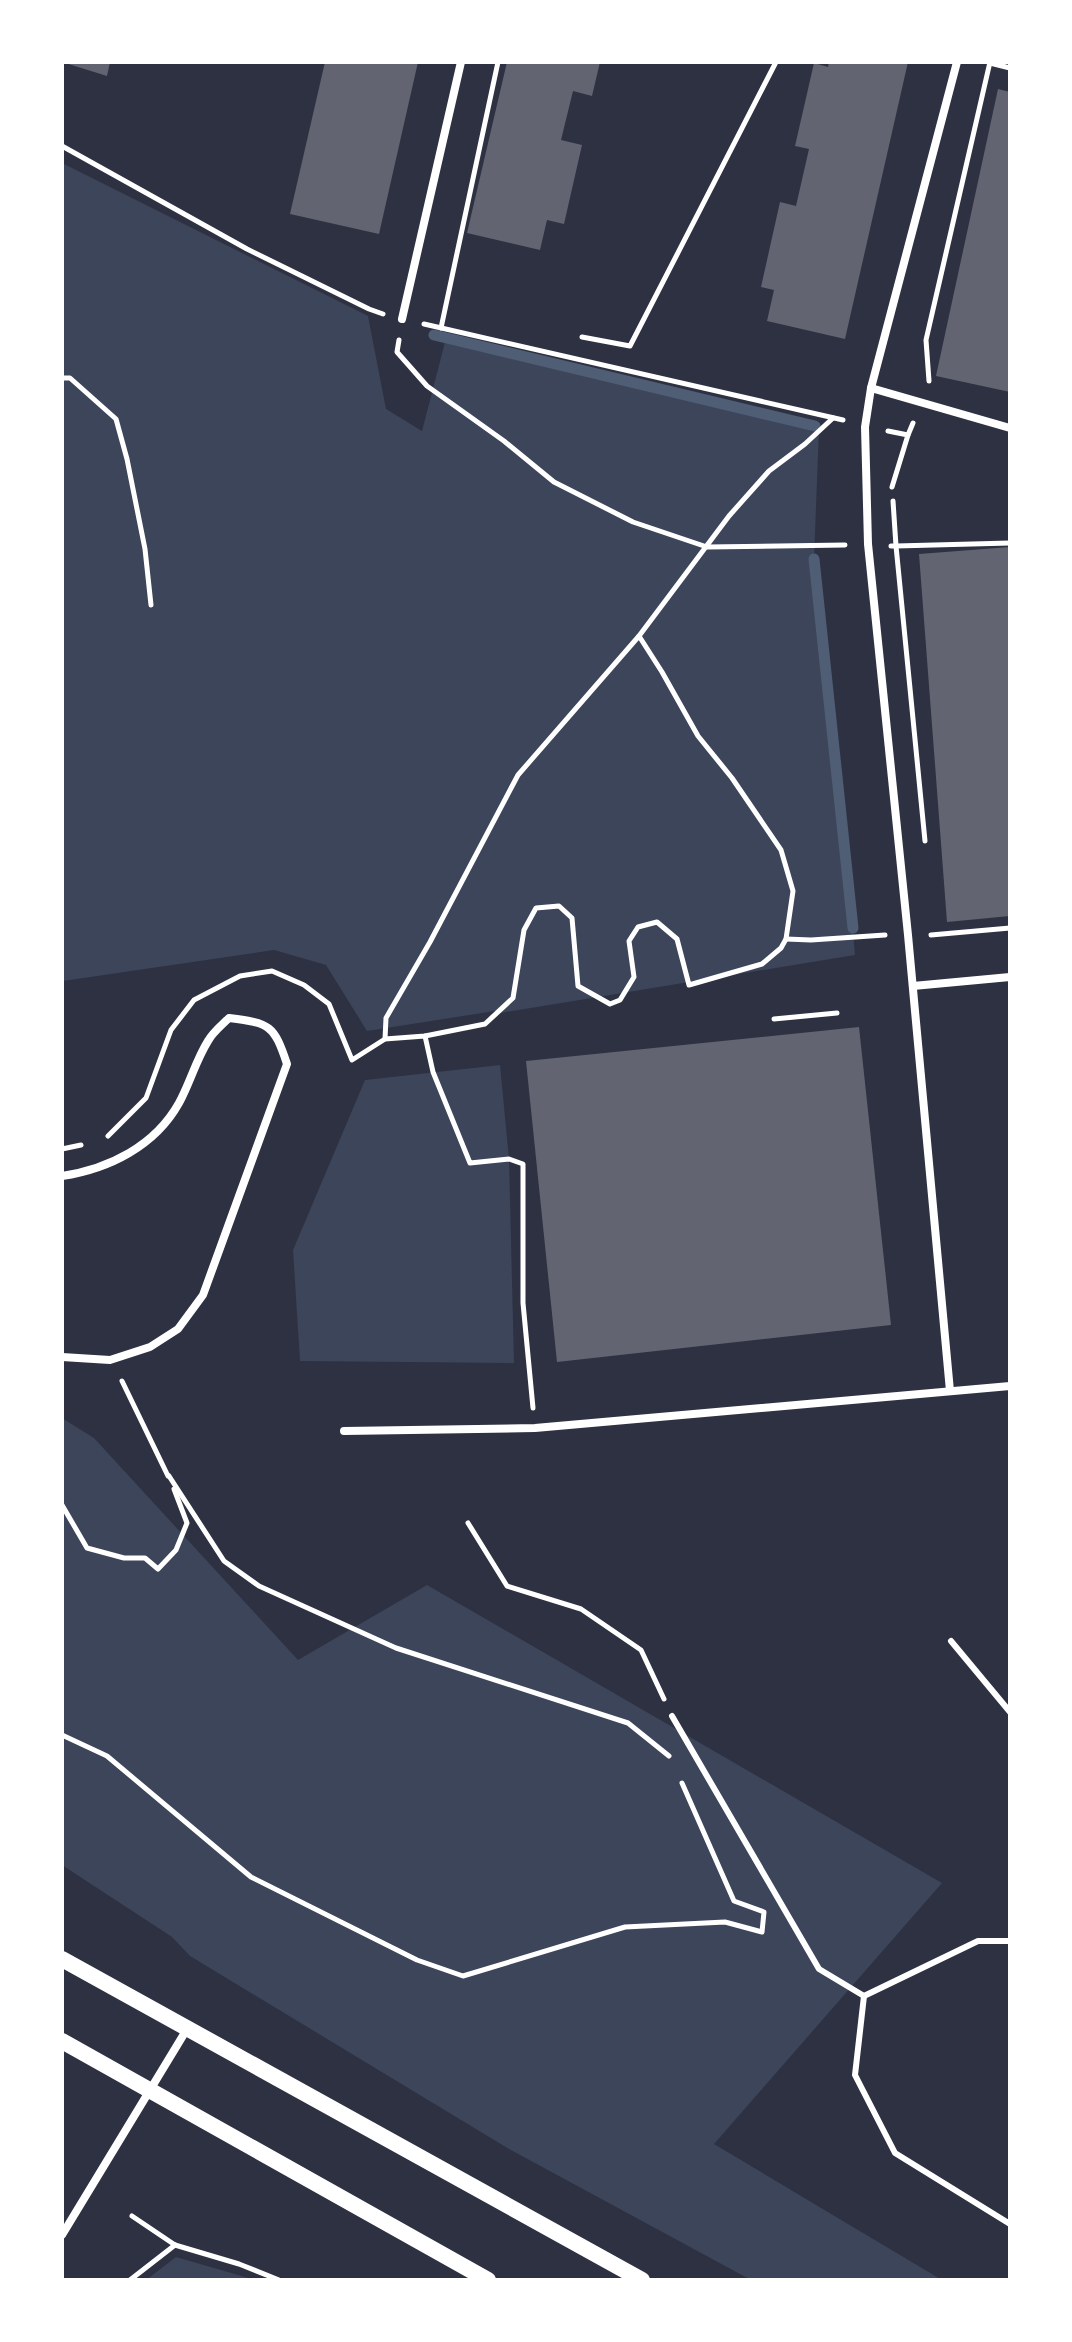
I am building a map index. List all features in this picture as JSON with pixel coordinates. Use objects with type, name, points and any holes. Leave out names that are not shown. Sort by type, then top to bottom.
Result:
[{"type":"main road","points":[[62,1959],[642,2280]]},
{"type":"main road","points":[[62,2041],[488,2280]]},
{"type":"street","points":[[402,319],[461,62]]},
{"type":"street","points":[[950,1391],[868,544],[865,427],[871,388],[957,62]]},
{"type":"street","points":[[871,388],[1010,428]]},
{"type":"street","points":[[913,986],[1010,977]]},
{"type":"street","points":[[62,1176],[85,1173],[112,1164],[145,1143],[178,1105],[209,1038],[229,1018],[259,1021],[277,1035],[287,1064],[203,1295],[178,1329],[150,1347],[110,1360],[62,1357]]},
{"type":"street","points":[[344,1431],[535,1428],[1010,1386]]},
{"type":"street","points":[[62,2235],[187,2029]]},
{"type":"lane","points":[[951,1641],[1010,1712]]},
{"type":"lane","points":[[672,1716],[819,1969],[864,1996]]},
{"type":"lane","points":[[864,1996],[978,1941],[1010,1941]]},
{"type":"lane","points":[[864,1996],[855,2075],[895,2153],[1010,2224]]},
{"type":"path","points":[[441,328],[498,62]]},
{"type":"path","points":[[582,337],[630,346],[776,62]]},
{"type":"path","points":[[932,392],[926,340],[990,63],[1010,68]]},
{"type":"path","points":[[62,146],[247,249],[369,309],[865,427]]},
{"type":"path","points":[[402,319],[397,352],[427,386],[504,441],[554,482],[633,522],[707,547],[1010,543]]},
{"type":"path","points":[[62,378],[70,378],[116,419],[145,549],[151,605]]},
{"type":"path","points":[[385,1039],[386,1018],[518,775],[639,636],[729,516],[769,471],[833,418]]},
{"type":"path","points":[[908,435],[892,485],[918,765]]},
{"type":"path","points":[[513,998],[524,930],[536,908],[559,906],[572,918],[578,986],[610,1004],[620,1000],[634,977],[629,941],[638,927],[657,922],[677,939],[689,985],[762,964],[781,948],[786,939],[793,891],[781,850],[732,778],[698,736],[639,636]]},
{"type":"path","points":[[933,935],[1010,928]]},
{"type":"path","points":[[786,939],[875,935]]},
{"type":"path","points":[[774,1019],[837,1013]]},
{"type":"path","points":[[425,1036],[433,1072],[470,1163],[509,1159],[523,1164],[523,1303],[535,1428]]},
{"type":"path","points":[[62,1505],[87,1548],[124,1558],[145,1558],[158,1569],[176,1550],[187,1523],[135,1403],[110,1360]]},
{"type":"path","points":[[169,1476],[224,1561],[259,1586],[396,1648],[628,1723],[672,1759]]},
{"type":"path","points":[[468,1523],[507,1586],[581,1609],[641,1650],[672,1716]]},
{"type":"path","points":[[62,1735],[107,1756],[251,1877],[417,1960],[463,1976],[625,1927],[725,1922],[762,1932],[764,1912],[734,1901],[678,1773]]},
{"type":"path","points":[[132,2216],[175,2245],[239,2264],[279,2280]]},
{"type":"path","points":[[130,2280],[175,2245]]},
{"type":"shaded area","points":[[62,163],[368,316],[386,409],[422,431],[445,342],[819,429],[814,559],[839,776],[855,955],[500,1013],[495,1011],[367,1031],[326,965],[274,950],[63,981]]},
{"type":"shaded area","points":[[500,1065],[509,1159],[514,1363],[300,1361],[293,1250],[365,1080]]},
{"type":"shaded area","points":[[62,1418],[94,1438],[298,1660],[427,1585],[942,1883],[714,2144],[942,2280],[751,2280],[509,2149],[190,1956],[172,1937],[62,1865]]},
{"type":"shaded area","points":[[176,2257],[252,2279],[254,2280],[146,2280]]},
{"type":"building","points":[[62,62],[110,62],[107,76]]},
{"type":"building","points":[[325,62],[418,62],[379,234],[290,214]]},
{"type":"building","points":[[507,62],[600,62],[592,96],[573,91],[561,140],[582,145],[564,224],[547,220],[540,250],[467,233]]},
{"type":"building","points":[[829,62],[908,62],[845,339],[767,321],[774,290],[761,287],[780,202],[796,206],[809,149],[795,146],[814,63],[828,67]]},
{"type":"building","points":[[998,89],[1010,92],[1010,392],[936,376]]},
{"type":"building","points":[[1010,547],[1010,916],[947,922],[919,554]]},
{"type":"building","points":[[859,1027],[891,1325],[557,1362],[526,1061]]},
{"type":"waterway","points":[[434,335],[815,426]]},
{"type":"waterway","points":[[814,559],[853,928]]}]
